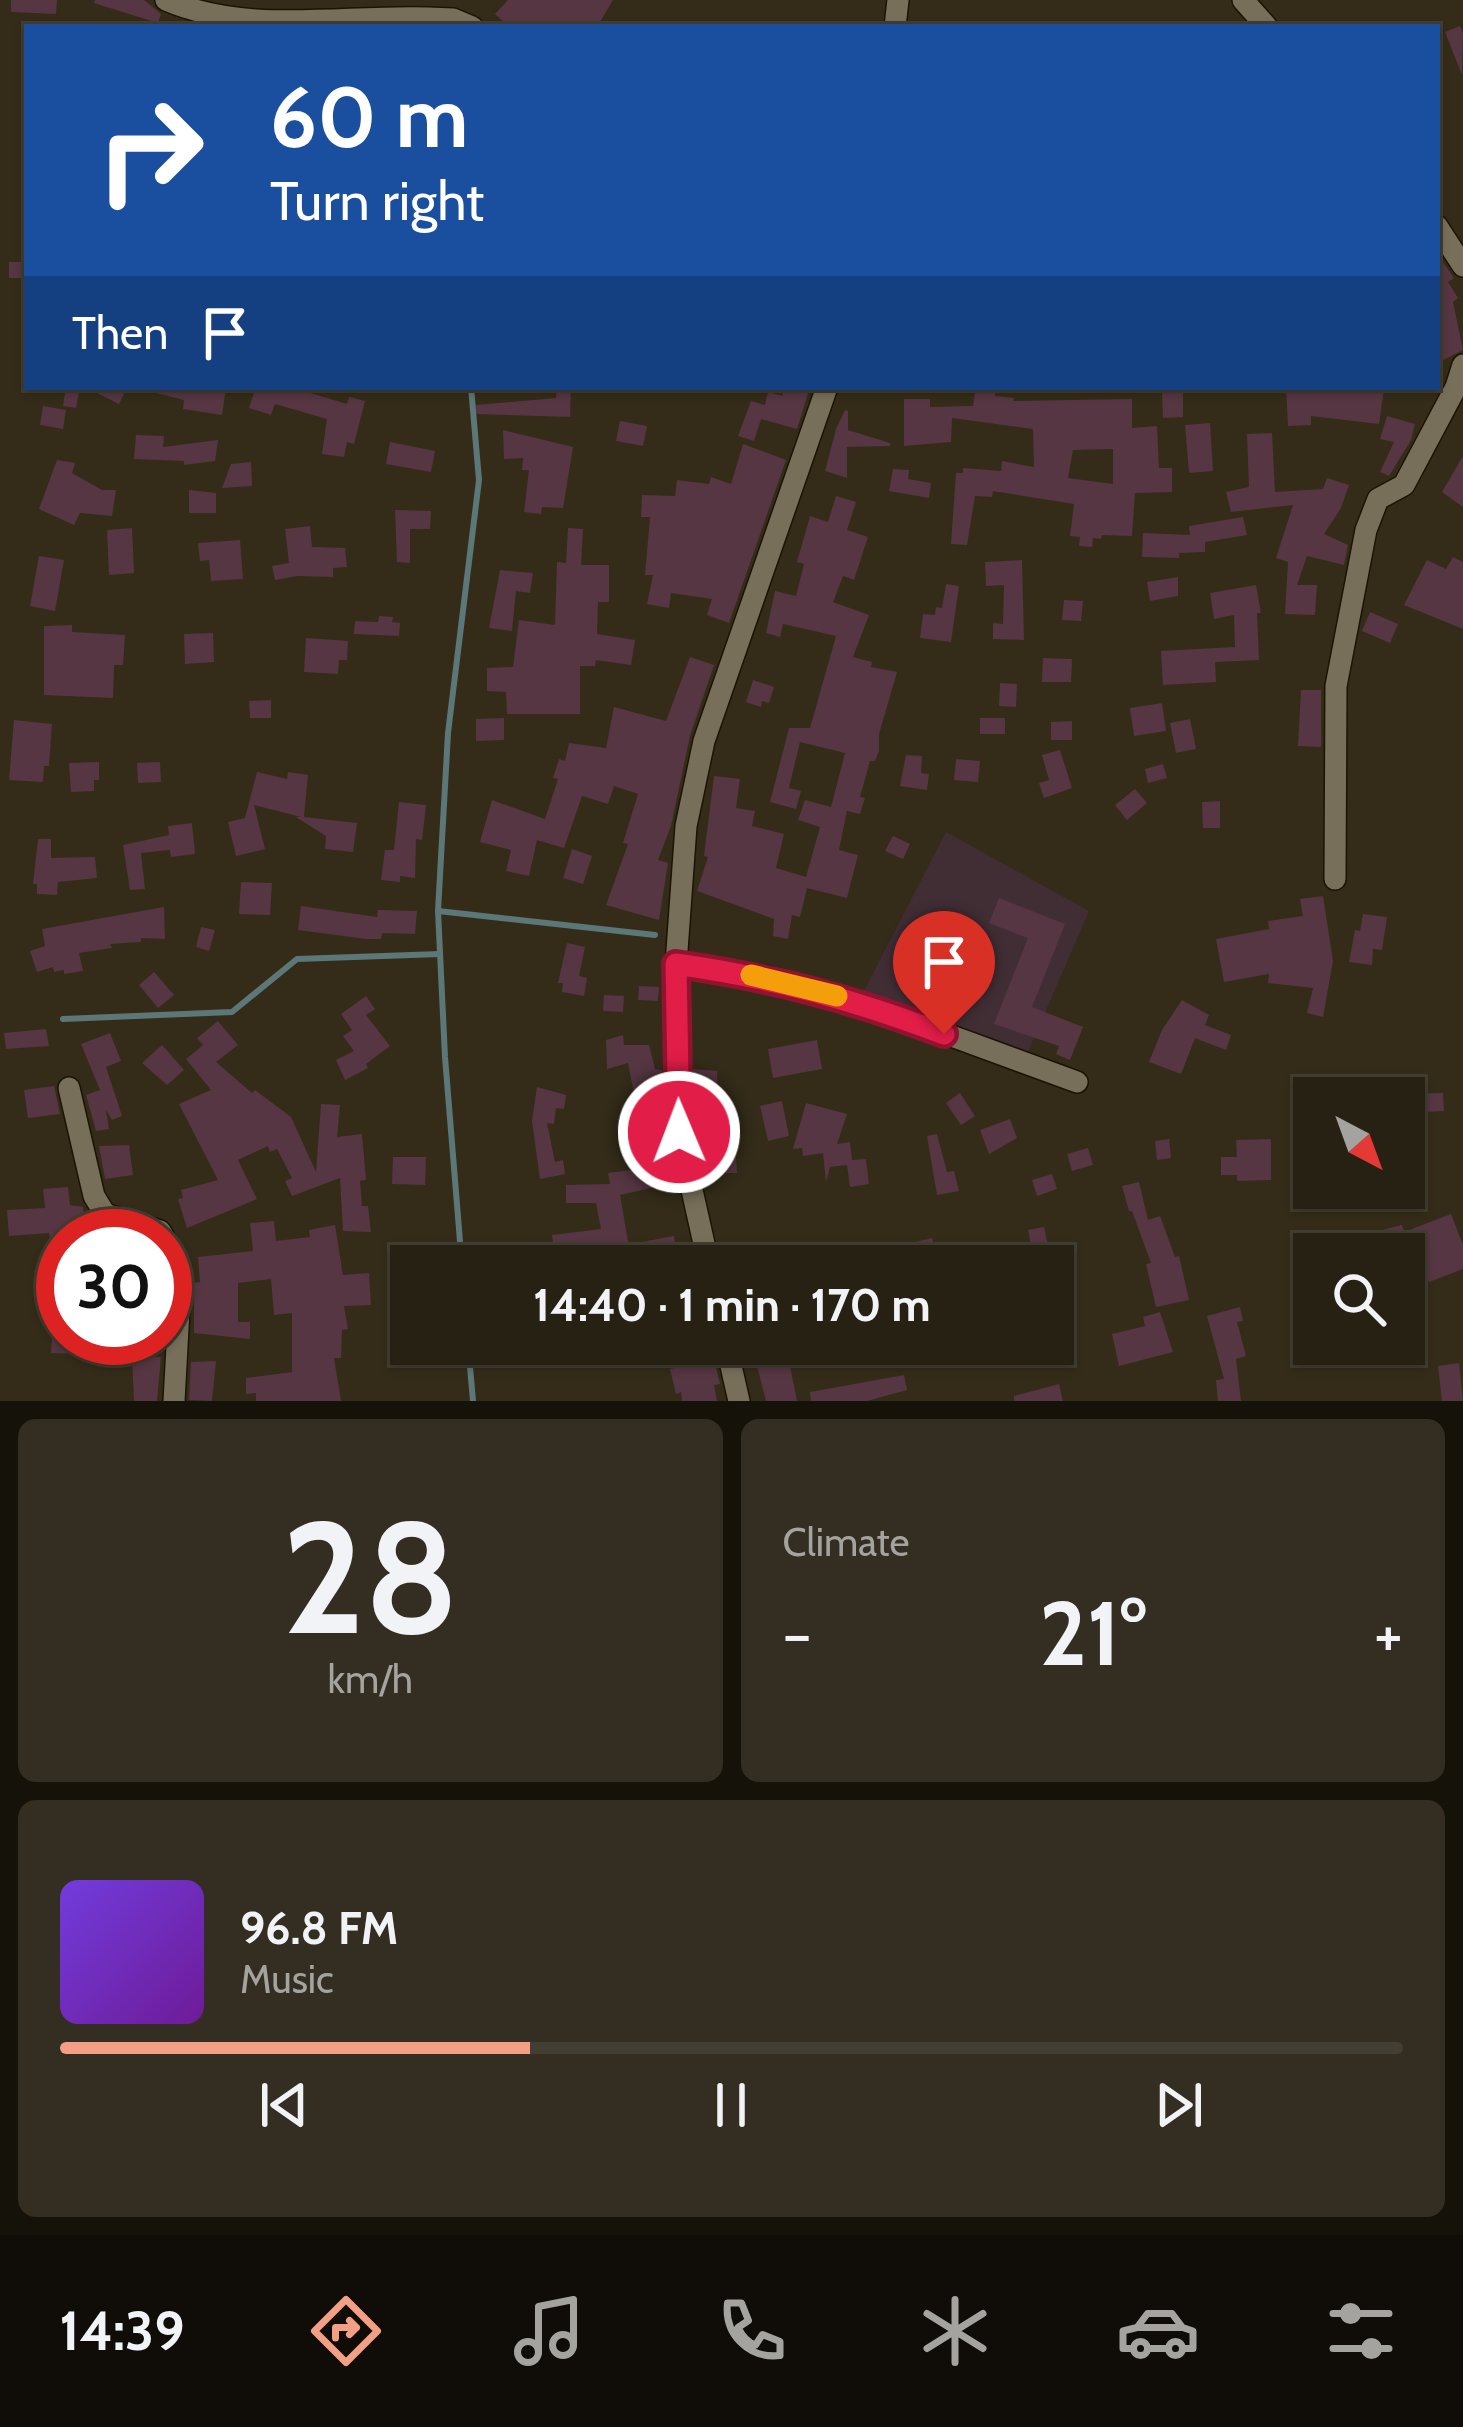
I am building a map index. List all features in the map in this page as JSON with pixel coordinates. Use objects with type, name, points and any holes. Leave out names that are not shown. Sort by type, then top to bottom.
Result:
[{"type":"street","points":[[166,0],[200,14],[233,20],[428,18],[462,23]]},
{"type":"street","points":[[1243,0],[1265,24]]},
{"type":"street","points":[[1440,231],[1463,266]]},
{"type":"street","points":[[1335,879],[1336,686],[1366,530],[1378,499],[1404,485],[1455,381]]},
{"type":"street","points":[[704,1245],[679,1132],[676,964],[686,826],[704,741],[826,390]]},
{"type":"street","points":[[676,964],[767,977],[859,1002],[1077,1082]]},
{"type":"street","points":[[69,1088],[94,1196],[102,1209]]},
{"type":"street","points":[[174,1401],[176,1365]]},
{"type":"street","points":[[731,1365],[739,1401]]},
{"type":"shaded area","points":[[946,832],[1089,911],[1027,1054],[864,991]]},
{"type":"building","points":[[11,0],[57,0],[56,14],[11,12]]},
{"type":"building","points":[[95,0],[144,0],[161,14],[158,23]]},
{"type":"building","points":[[508,0],[613,0],[599,24],[506,24],[495,14]]},
{"type":"building","points":[[1460,26],[1463,33],[1462,75],[1445,32]]},
{"type":"building","points":[[1440,258],[1454,278],[1448,282],[1458,298],[1453,302],[1463,350],[1440,362]]},
{"type":"building","points":[[9,262],[24,262],[24,278],[9,278]]},
{"type":"building","points":[[66,390],[79,390],[76,408],[63,406]]},
{"type":"building","points":[[91,390],[126,390],[119,404]]},
{"type":"building","points":[[226,390],[222,415],[183,409],[184,400],[152,392]]},
{"type":"building","points":[[255,390],[300,390],[347,404],[349,397],[365,401],[354,444],[347,442],[344,457],[322,454],[327,419],[275,404],[271,415],[249,408]]},
{"type":"building","points":[[557,390],[571,390],[570,417],[476,414],[476,405],[556,398]]},
{"type":"building","points":[[782,390],[809,390],[797,429],[761,419],[754,441],[738,436],[751,401],[765,405],[768,392],[783,396]]},
{"type":"building","points":[[976,390],[995,390],[995,396],[1013,401],[1132,399],[1132,428],[1157,426],[1159,468],[1172,468],[1172,492],[1135,493],[1132,536],[1102,535],[1093,538],[1092,547],[1079,546],[1080,537],[1070,536],[1074,504],[993,491],[992,497],[975,496],[967,545],[951,544],[956,473],[963,473],[963,468],[1001,471],[1002,461],[1034,467],[1033,429],[952,418],[951,442],[904,446],[904,399],[930,399],[930,407],[973,406]],"holes":[[[1113,449],[1113,484],[1068,478],[1073,450]]]},
{"type":"building","points":[[1183,390],[1183,417],[1163,418],[1162,391]]},
{"type":"building","points":[[1286,390],[1384,390],[1379,424],[1311,416],[1311,425],[1288,426]]},
{"type":"building","points":[[43,406],[66,410],[63,429],[40,425]]},
{"type":"building","points":[[845,410],[848,430],[890,443],[847,447],[847,478],[825,471]]},
{"type":"building","points":[[1387,416],[1415,424],[1389,476],[1380,472],[1394,442],[1380,439]]},
{"type":"building","points":[[620,421],[647,426],[643,446],[616,441]]},
{"type":"building","points":[[1210,423],[1213,471],[1189,473],[1185,425]]},
{"type":"building","points":[[503,430],[573,447],[563,508],[542,507],[541,514],[524,512],[529,470],[522,470],[523,458],[504,459]]},
{"type":"building","points":[[1272,433],[1275,492],[1323,489],[1327,478],[1349,485],[1324,534],[1348,545],[1344,565],[1307,556],[1297,585],[1317,585],[1315,615],[1285,614],[1288,562],[1276,558],[1293,505],[1231,512],[1226,492],[1249,487],[1247,434]]},
{"type":"building","points":[[136,435],[164,436],[163,447],[218,440],[215,461],[184,465],[184,461],[134,459]]},
{"type":"building","points":[[390,442],[435,451],[431,472],[386,464]]},
{"type":"building","points":[[743,444],[786,460],[729,623],[707,615],[712,599],[671,593],[669,608],[647,604],[653,575],[645,575],[650,517],[641,517],[642,495],[675,496],[677,480],[709,484],[711,477],[731,484]]},
{"type":"building","points":[[1463,456],[1463,507],[1442,492]]},
{"type":"building","points":[[57,460],[75,463],[72,473],[102,490],[116,490],[112,516],[80,513],[74,525],[39,509]]},
{"type":"building","points":[[251,462],[252,486],[222,488],[231,464]]},
{"type":"building","points":[[893,469],[909,470],[908,479],[931,483],[929,498],[889,491]]},
{"type":"building","points":[[189,490],[216,493],[216,513],[189,513]]},
{"type":"building","points":[[836,496],[856,502],[847,530],[868,537],[854,580],[843,576],[833,602],[869,615],[853,657],[872,662],[871,667],[897,672],[879,734],[879,751],[875,761],[870,761],[860,797],[865,798],[860,814],[847,811],[839,850],[858,855],[847,898],[807,888],[800,917],[792,915],[788,939],[773,936],[774,919],[697,891],[708,857],[704,856],[714,776],[740,779],[736,808],[755,811],[752,826],[784,834],[776,868],[806,877],[820,827],[798,820],[805,800],[831,807],[845,753],[800,742],[789,788],[801,791],[796,809],[770,802],[789,728],[810,728],[836,636],[783,624],[780,637],[766,633],[775,591],[796,596],[804,564],[797,562],[810,516],[828,522]]},
{"type":"building","points":[[395,510],[431,511],[430,529],[410,529],[410,563],[397,562]]},
{"type":"building","points":[[1243,517],[1247,535],[1205,542],[1205,552],[1179,553],[1179,558],[1142,557],[1143,533],[1190,535],[1189,526]]},
{"type":"building","points":[[310,526],[312,547],[345,548],[347,567],[333,568],[333,577],[275,580],[272,566],[289,563],[285,529]]},
{"type":"building","points":[[132,528],[134,573],[109,575],[107,530]]},
{"type":"building","points":[[568,528],[583,529],[581,565],[609,565],[609,602],[598,602],[597,634],[635,640],[631,665],[596,660],[595,666],[580,666],[580,714],[507,714],[506,692],[487,691],[487,668],[513,667],[519,620],[555,625],[557,562],[566,563]]},
{"type":"building","points":[[240,540],[243,579],[211,581],[209,560],[200,561],[198,543]]},
{"type":"building","points":[[39,556],[64,560],[55,611],[30,606]]},
{"type":"building","points":[[1453,557],[1463,562],[1463,629],[1404,605],[1427,560],[1446,569]]},
{"type":"building","points":[[1022,560],[1024,640],[993,639],[993,623],[1003,624],[1004,585],[986,586],[985,562]]},
{"type":"building","points":[[500,570],[533,573],[530,593],[516,591],[512,631],[489,628]]},
{"type":"building","points":[[1178,577],[1178,596],[1150,601],[1147,582]]},
{"type":"building","points":[[946,584],[959,586],[951,642],[920,638],[923,614],[935,615],[936,607],[942,608]]},
{"type":"building","points":[[1256,585],[1261,613],[1257,613],[1259,660],[1215,662],[1216,682],[1163,685],[1161,651],[1235,647],[1234,615],[1214,619],[1210,593]]},
{"type":"building","points":[[1064,600],[1083,601],[1081,621],[1062,620]]},
{"type":"building","points":[[1370,612],[1398,624],[1390,643],[1362,631]]},
{"type":"building","points":[[379,616],[400,623],[399,636],[354,634],[355,621],[378,622]]},
{"type":"building","points":[[72,625],[72,632],[125,635],[123,665],[114,665],[113,698],[44,695],[44,626]]},
{"type":"building","points":[[213,633],[214,662],[185,664],[184,634]]},
{"type":"building","points":[[306,638],[348,641],[347,660],[339,660],[338,674],[304,672]]},
{"type":"building","points":[[690,657],[714,665],[658,860],[668,863],[659,920],[606,905],[628,844],[623,843],[638,794],[614,786],[608,804],[582,796],[564,848],[537,840],[529,876],[506,871],[511,850],[480,842],[492,800],[545,819],[559,759],[565,761],[569,743],[606,748],[614,707],[666,721]]},
{"type":"building","points":[[1043,658],[1072,659],[1071,682],[1042,682]]},
{"type":"building","points":[[753,680],[774,687],[769,703],[762,701],[761,707],[746,702]]},
{"type":"building","points":[[1000,683],[1017,684],[1016,707],[999,706]]},
{"type":"building","points":[[1301,690],[1321,690],[1321,747],[1298,746]]},
{"type":"building","points":[[271,700],[271,718],[250,718],[249,701]]},
{"type":"building","points":[[1162,703],[1166,731],[1134,736],[1130,708]]},
{"type":"building","points":[[504,718],[504,740],[476,741],[476,719]]},
{"type":"building","points":[[980,718],[1005,718],[1005,734],[980,734]]},
{"type":"building","points":[[1190,719],[1196,749],[1176,753],[1170,723]]},
{"type":"building","points":[[14,720],[52,724],[43,782],[9,780]]},
{"type":"building","points":[[1072,721],[1072,740],[1051,740],[1051,722]]},
{"type":"building","points":[[1060,750],[1072,788],[1044,798],[1039,783],[1049,780],[1042,755]]},
{"type":"building","points":[[906,755],[922,756],[921,773],[929,774],[927,790],[900,786]]},
{"type":"building","points":[[956,759],[980,761],[978,782],[954,780]]},
{"type":"building","points":[[99,762],[94,791],[71,792],[69,763]]},
{"type":"building","points":[[160,762],[161,782],[138,783],[137,763]]},
{"type":"building","points":[[1163,764],[1167,778],[1148,783],[1145,769]]},
{"type":"building","points":[[257,772],[287,779],[288,772],[308,775],[304,817],[357,823],[353,852],[325,849],[326,836],[296,817],[301,817],[254,805],[265,849],[236,856],[228,822],[245,818]]},
{"type":"building","points":[[1135,789],[1147,803],[1127,820],[1115,805]]},
{"type":"building","points":[[1220,801],[1220,828],[1203,828],[1202,802]]},
{"type":"building","points":[[399,802],[426,805],[422,840],[416,839],[415,878],[381,880],[385,850],[394,850]]},
{"type":"building","points":[[192,823],[195,854],[141,853],[145,889],[130,890],[123,845],[169,835],[168,826]]},
{"type":"building","points":[[893,836],[910,844],[903,859],[885,851]]},
{"type":"building","points":[[38,839],[51,839],[51,858],[95,857],[97,878],[58,882],[57,895],[37,894],[37,884],[33,884]]},
{"type":"building","points":[[572,849],[592,856],[583,884],[563,878]]},
{"type":"building","points":[[241,882],[272,883],[270,915],[239,914]]},
{"type":"building","points":[[1323,896],[1333,961],[1323,1017],[1307,1013],[1313,988],[1268,983],[1269,974],[1224,982],[1216,939],[1269,929],[1268,921],[1303,916],[1300,899]]},
{"type":"building","points":[[999,898],[1065,924],[1032,1007],[1083,1027],[1070,1060],[1056,1054],[1059,1046],[994,1024],[1028,938],[989,923]]},
{"type":"building","points":[[301,906],[377,917],[378,910],[417,911],[415,934],[382,933],[381,939],[366,939],[298,930]]},
{"type":"building","points":[[164,907],[165,939],[141,938],[141,942],[79,953],[83,971],[64,974],[64,970],[54,972],[53,967],[37,972],[30,951],[45,946],[42,929]]},
{"type":"building","points":[[1363,914],[1387,917],[1382,950],[1373,949],[1372,965],[1349,962]]},
{"type":"building","points":[[201,927],[215,930],[209,951],[196,947]]},
{"type":"building","points":[[567,943],[585,947],[579,976],[587,978],[584,996],[562,992],[563,983],[558,983]]},
{"type":"building","points":[[154,972],[174,995],[158,1008],[139,985]]},
{"type":"building","points":[[639,986],[659,987],[658,1001],[638,1000]]},
{"type":"building","points":[[604,995],[624,996],[623,1012],[603,1011]]},
{"type":"building","points":[[366,996],[375,1009],[366,1015],[390,1046],[366,1064],[368,1068],[345,1080],[336,1060],[354,1051],[343,1036],[352,1030],[341,1014]]},
{"type":"building","points":[[1182,1000],[1209,1015],[1205,1025],[1231,1035],[1226,1050],[1195,1038],[1181,1074],[1149,1062]]},
{"type":"building","points":[[218,1021],[238,1045],[216,1062],[252,1093],[255,1090],[291,1117],[316,1172],[321,1104],[340,1105],[337,1137],[362,1134],[366,1180],[360,1181],[362,1206],[368,1206],[371,1232],[343,1231],[340,1178],[292,1196],[285,1181],[292,1178],[277,1149],[270,1152],[268,1146],[238,1160],[257,1199],[192,1226],[192,1209],[181,1209],[178,1199],[183,1198],[181,1190],[218,1180],[179,1104],[211,1090],[186,1059],[203,1045],[197,1038]]},
{"type":"building","points":[[46,1029],[49,1046],[6,1049],[4,1033]]},
{"type":"building","points":[[110,1033],[121,1061],[106,1067],[122,1116],[112,1120],[106,1110],[109,1129],[96,1131],[86,1095],[100,1090],[81,1044]]},
{"type":"building","points":[[623,1035],[624,1045],[649,1045],[655,1069],[662,1070],[664,1124],[641,1128],[628,1063],[607,1069],[606,1040]]},
{"type":"building","points":[[817,1040],[822,1069],[773,1078],[768,1049]]},
{"type":"building","points":[[162,1045],[184,1070],[167,1085],[142,1063]]},
{"type":"building","points":[[693,1069],[717,1071],[718,1101],[702,1101],[702,1090],[693,1090]]},
{"type":"building","points":[[54,1086],[60,1114],[28,1118],[24,1090]]},
{"type":"building","points":[[537,1087],[566,1095],[564,1109],[556,1108],[554,1124],[547,1123],[555,1162],[563,1160],[565,1174],[540,1179],[532,1121]]},
{"type":"building","points":[[960,1093],[975,1116],[961,1125],[946,1103]]},
{"type":"building","points":[[1425,1093],[1443,1093],[1444,1111],[1425,1112]]},
{"type":"building","points":[[782,1101],[789,1136],[768,1141],[760,1106]]},
{"type":"building","points":[[806,1103],[847,1114],[837,1144],[850,1142],[852,1160],[866,1159],[869,1184],[850,1187],[847,1165],[830,1167],[826,1182],[823,1153],[803,1156],[802,1148],[793,1149]]},
{"type":"building","points":[[1010,1119],[1017,1138],[989,1154],[980,1130]]},
{"type":"building","points":[[653,1134],[657,1154],[652,1155],[660,1186],[620,1195],[629,1245],[543,1245],[553,1242],[552,1235],[601,1229],[596,1203],[566,1203],[566,1185],[610,1184],[608,1173],[631,1170],[631,1136]]},
{"type":"building","points":[[937,1134],[947,1172],[954,1171],[959,1191],[937,1195],[927,1136]]},
{"type":"building","points":[[735,1136],[737,1173],[712,1173],[710,1137]]},
{"type":"building","points":[[1169,1139],[1171,1158],[1157,1160],[1155,1141]]},
{"type":"building","points":[[1271,1139],[1271,1180],[1237,1181],[1237,1175],[1221,1175],[1221,1157],[1237,1157],[1236,1140]]},
{"type":"building","points":[[129,1145],[133,1175],[105,1179],[99,1146]]},
{"type":"building","points":[[1088,1148],[1093,1165],[1072,1171],[1067,1154]]},
{"type":"building","points":[[393,1157],[426,1157],[425,1185],[392,1184]]},
{"type":"building","points":[[1052,1174],[1057,1189],[1037,1196],[1032,1180]]},
{"type":"building","points":[[1139,1182],[1148,1220],[1160,1216],[1175,1257],[1179,1256],[1189,1300],[1156,1307],[1146,1264],[1151,1263],[1122,1186]]},
{"type":"building","points":[[68,1187],[70,1205],[83,1209],[36,1209],[36,1234],[9,1236],[7,1210],[45,1208],[43,1189]]},
{"type":"building","points":[[1451,1214],[1463,1245],[1463,1269],[1429,1282],[1425,1233],[1374,1232],[1402,1225],[1404,1232]]},
{"type":"building","points":[[274,1221],[276,1241],[310,1237],[309,1230],[335,1225],[343,1275],[369,1273],[371,1305],[344,1306],[348,1329],[342,1330],[341,1358],[334,1358],[341,1401],[256,1401],[256,1393],[246,1394],[246,1378],[292,1372],[292,1313],[274,1315],[271,1279],[238,1283],[238,1322],[250,1322],[250,1339],[194,1333],[198,1257],[253,1251],[250,1223]]},
{"type":"building","points":[[1044,1227],[1048,1245],[1031,1245],[1028,1230]]},
{"type":"building","points":[[674,1236],[675,1245],[643,1245]]},
{"type":"building","points":[[932,1238],[934,1245],[904,1245]]},
{"type":"building","points":[[1240,1307],[1243,1321],[1237,1322],[1246,1356],[1236,1359],[1241,1401],[1218,1401],[1216,1380],[1224,1379],[1207,1316]]},
{"type":"building","points":[[1160,1312],[1173,1352],[1119,1366],[1112,1334],[1145,1326],[1143,1317]]},
{"type":"building","points":[[216,1361],[212,1401],[189,1400],[192,1362]]},
{"type":"building","points":[[1459,1363],[1463,1401],[1442,1401],[1438,1366]]},
{"type":"building","points":[[132,1365],[160,1365],[157,1401],[134,1401]]},
{"type":"building","points":[[715,1365],[720,1384],[714,1385],[717,1401],[682,1401],[670,1369]]},
{"type":"building","points":[[757,1365],[794,1365],[790,1366],[797,1401],[766,1401]]},
{"type":"building","points":[[904,1375],[907,1390],[867,1401],[811,1401],[810,1392]]},
{"type":"building","points":[[1059,1384],[1063,1401],[1014,1401],[1014,1396]]},
{"type":"waterway","points":[[460,1245],[438,911],[448,733],[479,480],[471,390]]},
{"type":"waterway","points":[[438,911],[655,935]]},
{"type":"waterway","points":[[63,1019],[232,1012],[297,959],[440,954]]},
{"type":"waterway","points":[[470,1365],[473,1401]]},
{"type":"slow traffic","points":[[751,975],[837,996]]},
{"type":"route","points":[[679,1132],[676,964],[767,977],[859,1002],[944,1034]]}]
